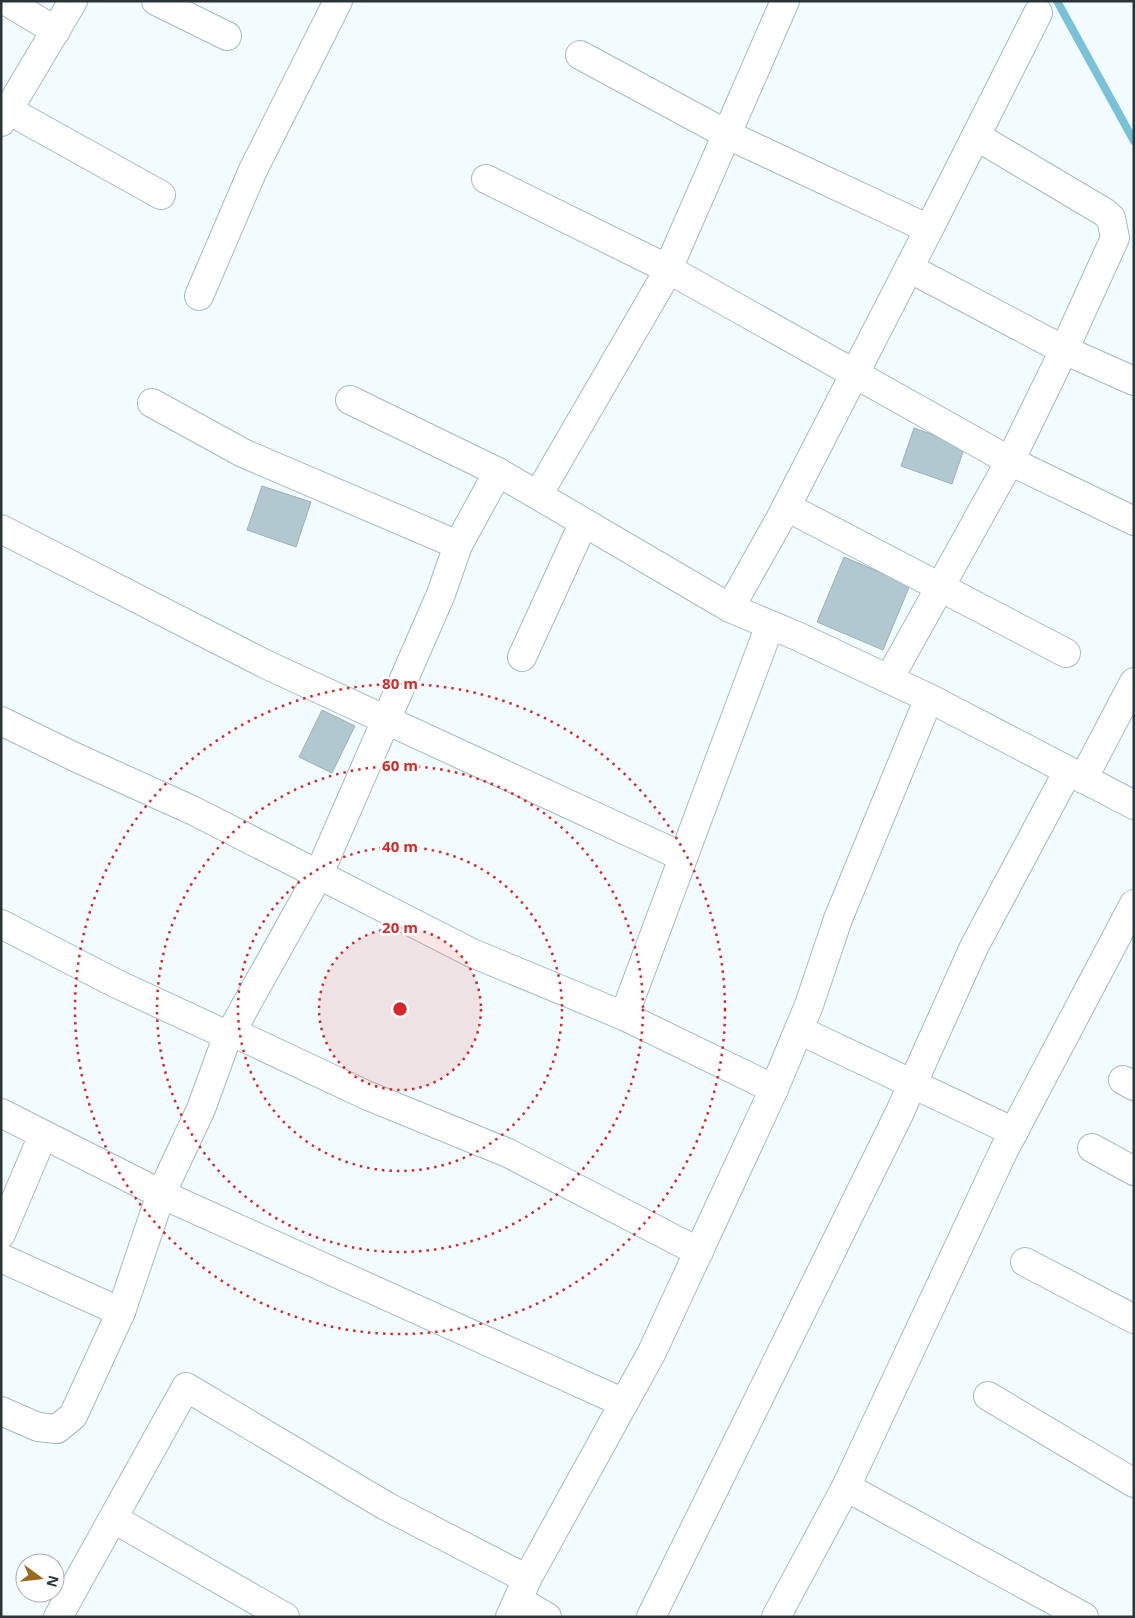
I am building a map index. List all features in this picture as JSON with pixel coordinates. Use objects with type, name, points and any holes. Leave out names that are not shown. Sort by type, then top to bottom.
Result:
[{"type":"street","points":[[6,1],[56,31]]},
{"type":"street","points":[[73,1],[5,116],[161,195]]},
{"type":"street","points":[[156,1],[227,36]]},
{"type":"street","points":[[199,296],[254,170],[338,1]]},
{"type":"street","points":[[538,494],[668,269],[785,1]]},
{"type":"street","points":[[730,608],[787,506],[1038,14]]},
{"type":"street","points":[[580,54],[728,135],[929,229]]},
{"type":"street","points":[[889,679],[1010,461],[1064,350],[1115,238],[1111,218],[1104,212],[976,136]]},
{"type":"street","points":[[486,179],[668,269],[1010,461],[1134,521]]},
{"type":"street","points":[[909,268],[1064,350],[1134,381]]},
{"type":"street","points":[[350,400],[498,472],[538,494],[583,524],[730,608],[929,698],[1134,805]]},
{"type":"street","points":[[152,403],[243,453],[458,545]]},
{"type":"street","points":[[1,1410],[38,1427],[57,1429],[73,1416],[120,1312],[160,1194],[201,1109],[231,1034],[318,876],[387,722],[441,594],[458,545],[498,472]]},
{"type":"street","points":[[787,506],[1066,653]]},
{"type":"street","points":[[522,656],[583,524]]},
{"type":"street","points":[[1,529],[265,664],[387,722],[684,857]]},
{"type":"street","points":[[624,1016],[770,625]]},
{"type":"street","points":[[651,1617],[912,1084],[974,948],[1076,775],[1134,682]]},
{"type":"street","points":[[518,1599],[652,1352],[774,1089],[799,1030],[838,919],[929,698]]},
{"type":"street","points":[[1,721],[194,811],[472,954],[624,1016],[774,1089]]},
{"type":"street","points":[[776,1617],[846,1487],[1014,1132],[1134,904]]},
{"type":"street","points":[[1,924],[115,982],[366,1095],[508,1152],[698,1252]]},
{"type":"street","points":[[799,1030],[1014,1132]]},
{"type":"street","points":[[1,1113],[160,1194],[624,1402]]},
{"type":"street","points":[[1,1234],[43,1135]]},
{"type":"street","points":[[1092,1148],[1134,1171]]},
{"type":"street","points":[[1,1258],[120,1312]]},
{"type":"street","points":[[1026,1262],[1134,1319]]},
{"type":"street","points":[[65,1614],[186,1387],[386,1506],[518,1599],[547,1617]]},
{"type":"street","points":[[988,1396],[1134,1483]]},
{"type":"street","points":[[846,1487],[1084,1617]]},
{"type":"street","points":[[114,1519],[285,1617]]},
{"type":"building","points":[[914,428],[965,446],[952,484],[901,466]]},
{"type":"building","points":[[262,486],[311,502],[296,547],[247,530]]},
{"type":"building","points":[[844,557],[910,585],[883,650],[817,622]]},
{"type":"building","points":[[322,710],[355,726],[332,773],[299,757]]},
{"type":"waterway","points":[[1057,1],[1134,141]]}]
